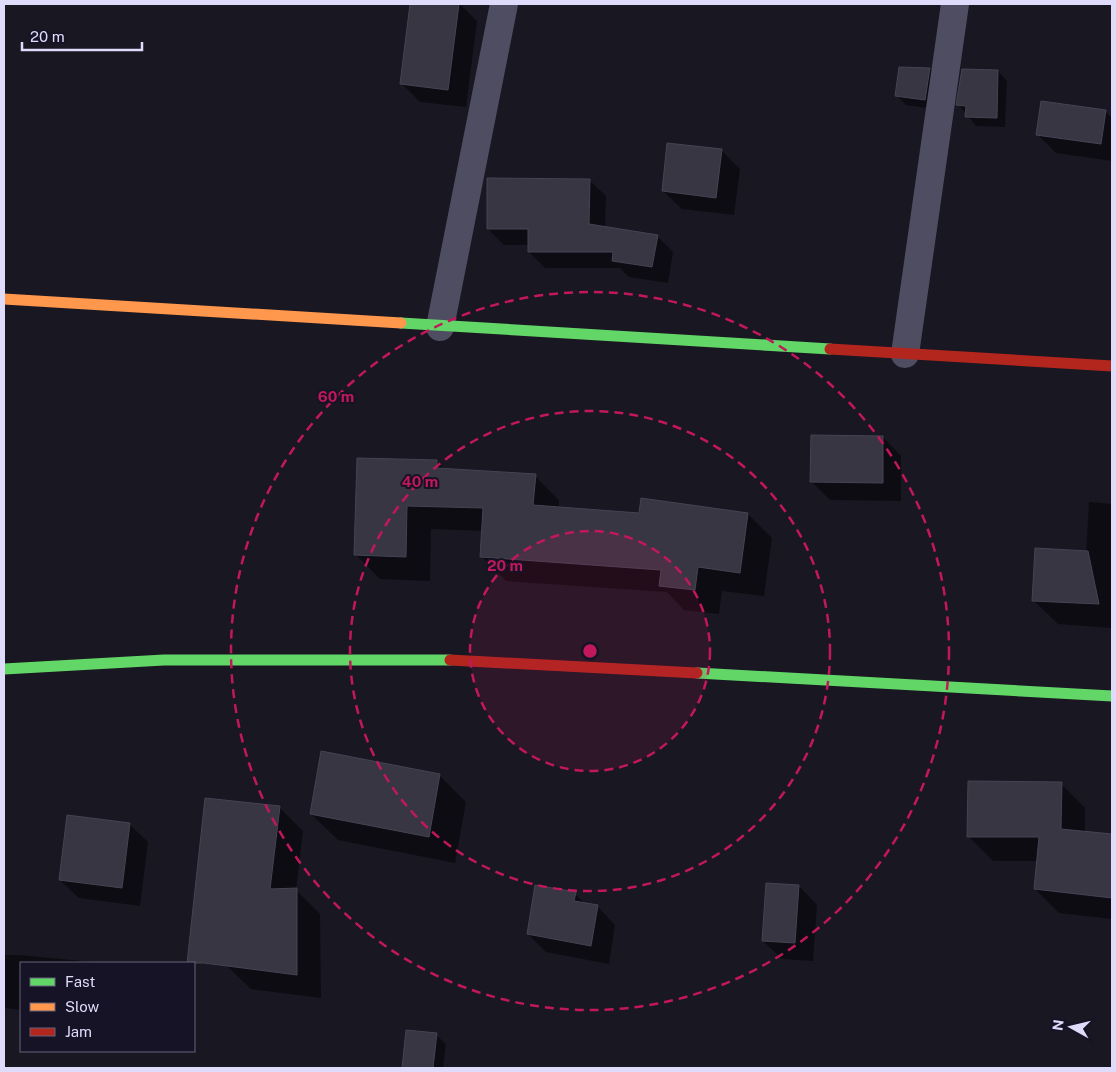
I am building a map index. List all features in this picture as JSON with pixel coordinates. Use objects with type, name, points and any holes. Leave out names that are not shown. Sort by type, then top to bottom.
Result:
[{"type":"main road","points":[[4,299],[440,327],[1112,366]]},
{"type":"main road","points":[[4,669],[164,660],[451,660],[1112,696]]},
{"type":"street","points":[[440,327],[504,4]]},
{"type":"street","points":[[905,354],[955,4]]},
{"type":"building","points":[[410,4],[459,4],[448,90],[400,84]]},
{"type":"building","points":[[899,67],[930,68],[925,100],[895,96]]},
{"type":"building","points":[[962,69],[998,70],[997,118],[965,117],[966,106],[956,105]]},
{"type":"building","points":[[1041,101],[1106,110],[1101,144],[1036,135]]},
{"type":"building","points":[[667,143],[722,149],[716,198],[662,191]]},
{"type":"building","points":[[487,178],[590,179],[589,224],[658,235],[652,267],[612,261],[613,252],[528,252],[528,229],[487,229]]},
{"type":"building","points":[[811,435],[883,436],[883,483],[810,482]]},
{"type":"building","points":[[357,458],[437,460],[437,468],[536,474],[533,505],[639,513],[641,498],[748,513],[740,573],[698,567],[695,590],[659,586],[661,570],[480,557],[483,508],[407,506],[406,557],[354,555]]},
{"type":"building","points":[[1035,548],[1088,551],[1099,604],[1032,601]]},
{"type":"building","points":[[321,751],[440,774],[429,837],[310,814]]},
{"type":"building","points":[[968,781],[1062,782],[1061,829],[1112,834],[1112,898],[1034,889],[1039,837],[967,837]]},
{"type":"building","points":[[205,798],[280,806],[270,889],[297,888],[297,975],[187,962]]},
{"type":"building","points":[[67,815],[130,823],[122,888],[59,880]]},
{"type":"building","points":[[766,883],[799,885],[795,943],[762,941]]},
{"type":"building","points":[[535,885],[576,892],[574,901],[598,905],[591,946],[527,934]]},
{"type":"building","points":[[406,1030],[437,1033],[433,1068],[402,1068]]},
{"type":"traffic: fast","points":[[401,323],[830,349]]},
{"type":"traffic: fast","points":[[4,669],[164,660],[450,660]]},
{"type":"traffic: fast","points":[[697,673],[1112,696]]},
{"type":"traffic: slow","points":[[4,299],[401,323]]},
{"type":"traffic: jam","points":[[830,349],[1112,366]]},
{"type":"traffic: jam","points":[[450,660],[697,673]]}]
